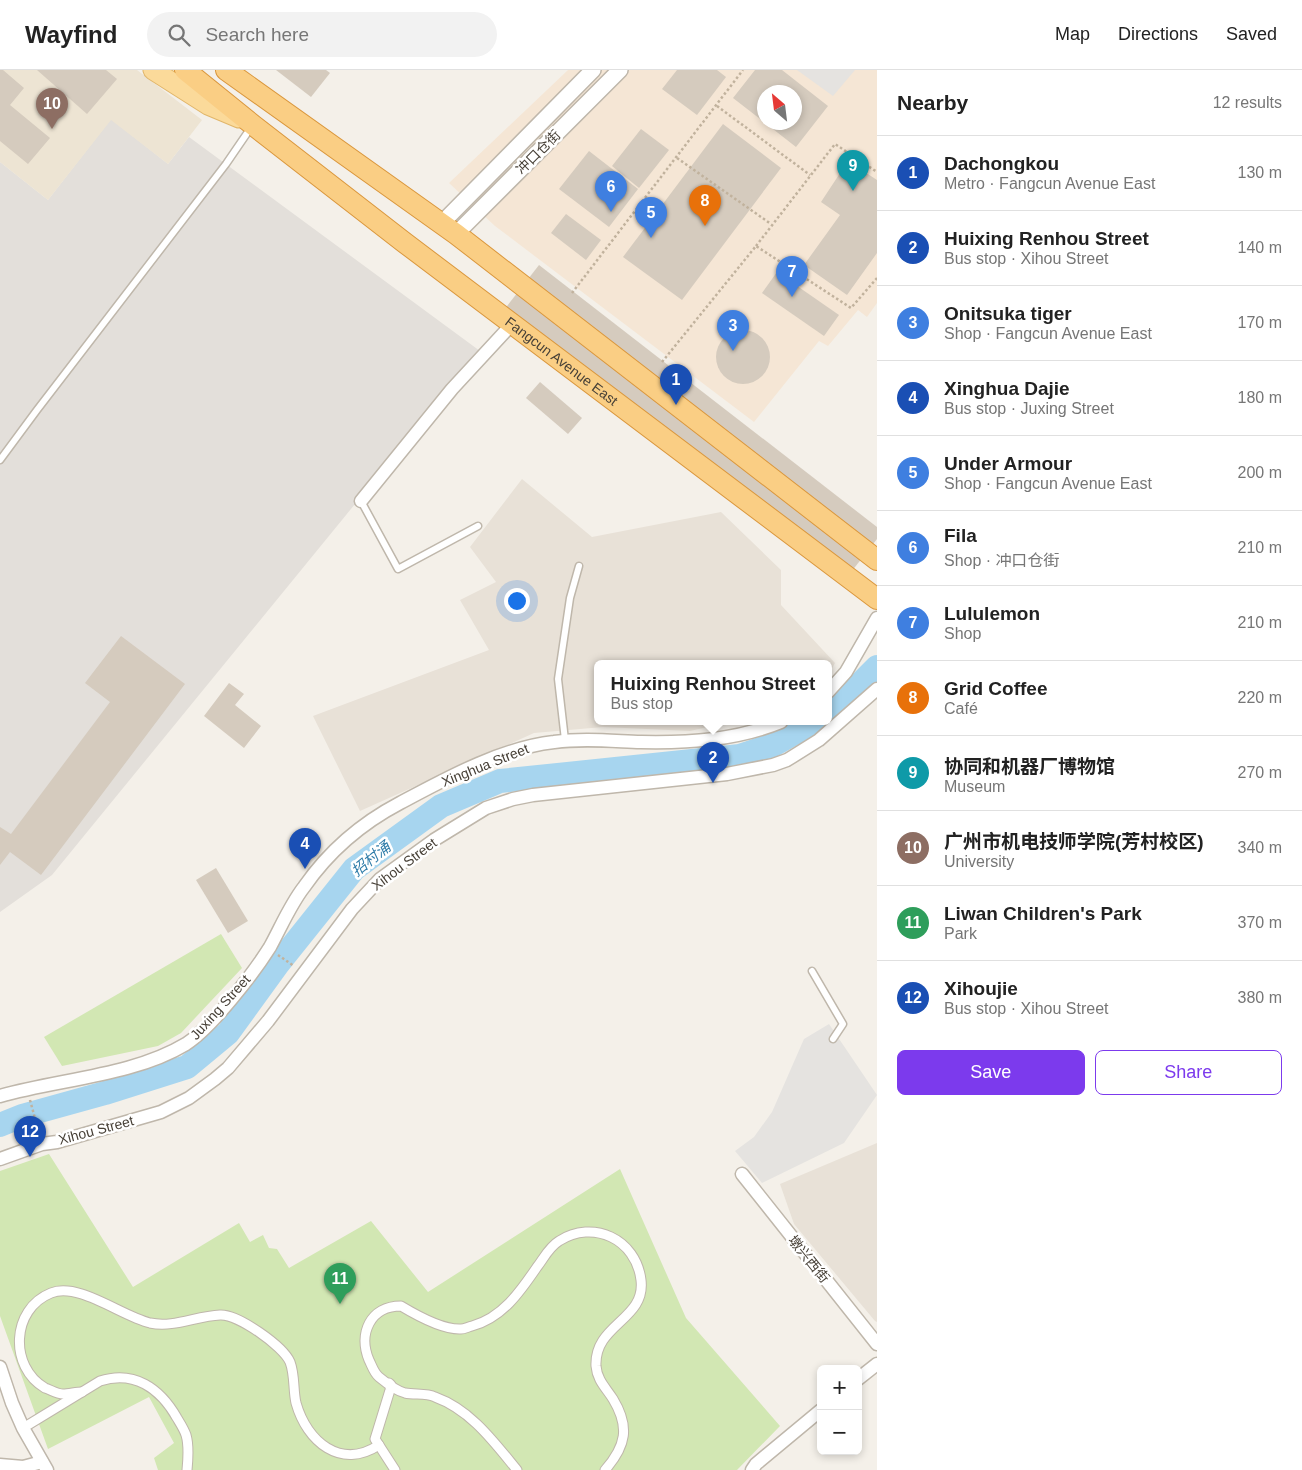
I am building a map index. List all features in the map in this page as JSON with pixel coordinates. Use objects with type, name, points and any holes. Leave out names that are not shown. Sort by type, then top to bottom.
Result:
[{"type":"highway","name":"Fangcun Avenue East","points":[[185,70],[251,123],[877,599]]},
{"type":"highway","points":[[226,70],[449,229],[877,560]]},
{"type":"main road","name":"Fangcun Avenue East","points":[[153,70],[208,105],[251,123]]},
{"type":"main road","points":[[240,70],[267,98]]},
{"type":"street","name":"冲口仓街","points":[[449,229],[593,70]]},
{"type":"street","name":"冲口仓街","points":[[449,229],[620,70]]},
{"type":"street","points":[[361,501],[452,389],[513,323]]},
{"type":"street","points":[[832,688],[846,672],[877,618]]},
{"type":"street","name":"Xihou Street","points":[[0,1159],[42,1144],[161,1112],[189,1098],[228,1068],[252,1042],[352,909],[380,880],[427,846],[486,808],[533,795],[727,774],[774,765],[787,760],[819,740],[877,690]]},
{"type":"street","name":"Xinghua Street","points":[[349,836],[381,814],[468,770],[515,750],[537,744],[565,740],[678,742],[716,739],[764,729],[774,725]]},
{"type":"street","name":"Juxing Street","points":[[0,1096],[121,1069],[168,1054],[188,1043],[203,1030],[245,982],[268,949],[302,888],[349,836]]},
{"type":"street","name":"墩兴西街","points":[[742,1174],[877,1344]]},
{"type":"street","points":[[517,1470],[481,1427],[460,1410],[433,1396],[403,1393],[378,1376],[365,1351],[365,1335],[369,1324],[378,1312],[394,1306],[401,1306],[442,1326],[460,1329],[480,1324],[508,1305],[548,1250],[558,1241],[576,1233],[585,1232],[616,1238],[631,1253],[640,1271],[642,1282],[638,1302],[631,1312],[609,1331],[603,1339],[596,1362],[596,1373],[619,1410],[625,1432],[616,1458],[605,1470]]},
{"type":"street","points":[[82,1392],[62,1394],[38,1384],[24,1363],[18,1344],[20,1331],[28,1311],[41,1298],[52,1292],[75,1291],[129,1316],[150,1323],[172,1325],[221,1314],[239,1320],[267,1337],[290,1361],[296,1403],[316,1441],[326,1449],[346,1457],[358,1457],[371,1452],[379,1445]]},
{"type":"street","points":[[862,1376],[877,1364]]},
{"type":"street","points":[[0,1367],[23,1428],[44,1466],[17,1467],[0,1465]]},
{"type":"street","points":[[23,1428],[100,1381],[112,1377],[127,1378],[142,1382],[154,1389],[171,1408],[186,1435],[187,1470]]},
{"type":"street","points":[[389,1383],[391,1385],[390,1390],[375,1439],[395,1470]]},
{"type":"street","points":[[752,1470],[756,1464],[817,1413]]},
{"type":"lane","points":[[0,460],[226,164],[251,123]]},
{"type":"lane","points":[[361,501],[398,569],[478,526]]},
{"type":"lane","points":[[565,740],[558,679],[570,598],[579,566]]},
{"type":"lane","points":[[812,971],[843,1024],[833,1039]]},
{"type":"path","points":[[572,293],[744,70]]},
{"type":"path","points":[[717,106],[810,175]]},
{"type":"path","points":[[662,362],[756,246],[771,224],[835,144],[877,172]]},
{"type":"path","points":[[678,158],[771,224]]},
{"type":"path","points":[[756,246],[851,308],[877,278]]},
{"type":"path","points":[[268,949],[304,973]]},
{"type":"path","points":[[30,1100],[39,1132]]},
{"type":"shaded area","points":[[0,70],[137,70],[202,120],[168,164],[111,120],[48,200],[0,162]]},
{"type":"shaded area","points":[[568,70],[877,70],[877,303],[867,317],[858,310],[828,346],[819,341],[754,422],[495,226],[449,183]]},
{"type":"shaded area","points":[[797,70],[855,70],[833,96]]},
{"type":"shaded area","points":[[111,119],[168,164],[189,137],[480,351],[52,875],[0,912],[0,162],[48,200]]},
{"type":"shaded area","points":[[522,479],[592,537],[721,512],[781,570],[781,605],[835,663],[832,669],[832,660],[594,660],[594,725],[717,725],[690,731],[603,727],[534,733],[360,811],[313,716],[489,650],[460,600],[496,582],[470,547]]},
{"type":"shaded area","points":[[829,1024],[877,1095],[844,1143],[762,1183],[735,1151],[754,1137],[772,1112],[804,1039]]},
{"type":"shaded area","points":[[877,1143],[877,1322],[794,1224],[780,1184]]},
{"type":"green space","points":[[221,934],[242,968],[181,1033],[158,1046],[62,1066],[44,1037]]},
{"type":"green space","points":[[49,1154],[133,1287],[239,1223],[250,1242],[263,1235],[269,1248],[277,1249],[289,1268],[371,1221],[428,1292],[620,1169],[686,1318],[780,1426],[737,1470],[158,1470],[154,1458],[174,1443],[149,1397],[48,1449],[0,1316],[0,1171]]},
{"type":"building","points":[[0,70],[3,70],[24,88],[10,105],[50,138],[28,164],[0,141]]},
{"type":"building","points":[[37,70],[106,70],[117,79],[87,114]]},
{"type":"building","points":[[276,70],[326,70],[330,73],[311,97]]},
{"type":"building","points":[[677,70],[717,70],[726,77],[697,115],[662,89]]},
{"type":"building","points":[[755,70],[782,70],[801,85],[757,85],[757,117],[733,98]]},
{"type":"building","points":[[802,86],[828,106],[796,147],[774,130],[802,130]]},
{"type":"building","points":[[723,124],[781,168],[682,300],[623,257]]},
{"type":"building","points":[[641,129],[669,150],[639,188],[612,166]]},
{"type":"building","points":[[589,151],[638,189],[609,227],[559,189]]},
{"type":"building","points":[[848,161],[877,180],[877,253],[847,295],[804,265],[840,215],[821,202]]},
{"type":"building","points":[[566,214],[601,240],[586,260],[551,233]]},
{"type":"building","points":[[539,265],[877,527],[877,539],[848,576],[504,310]]},
{"type":"building","points":[[777,272],[839,315],[824,336],[762,293]]},
{"type":"building","points":[[743,330],[753,332],[762,338],[768,347],[770,357],[768,367],[762,376],[753,382],[743,384],[733,382],[724,376],[718,367],[716,357],[718,347],[724,338],[733,332]]},
{"type":"building","points":[[540,382],[582,418],[568,434],[526,398]]},
{"type":"building","points":[[121,636],[185,684],[41,875],[10,852],[0,865],[0,827],[11,834],[110,702],[85,683]]},
{"type":"building","points":[[229,683],[244,694],[235,705],[261,726],[244,748],[204,716]]},
{"type":"building","points":[[216,868],[248,921],[228,933],[196,880]]},
{"type":"waterway","name":"招村涌","points":[[832,712],[877,667]]},
{"type":"waterway","name":"招村涌","points":[[0,1125],[22,1116],[105,1093],[187,1067],[228,1033],[278,964],[354,869],[441,806],[500,781],[740,756],[773,745],[809,725]]},
{"type":"place","name":"广州市机电技师学院(芳村校区)","points":[[52,129]]},
{"type":"place","name":"协同和机器厂博物馆","points":[[853,191]]},
{"type":"place","name":"Fila","points":[[611,212]]},
{"type":"place","name":"Grid Coffee","points":[[705,226]]},
{"type":"place","name":"Under Armour","points":[[651,238]]},
{"type":"place","name":"Lululemon","points":[[792,297]]},
{"type":"place","name":"Onitsuka tiger","points":[[733,351]]},
{"type":"place","name":"Dachongkou","points":[[676,405]]},
{"type":"place","name":"Huixing Renhou Street","points":[[713,783]]},
{"type":"place","name":"Xinghua Dajie","points":[[305,869]]},
{"type":"place","name":"Xihoujie","points":[[30,1157]]},
{"type":"place","name":"Liwan Children's Park","points":[[340,1304]]}]
